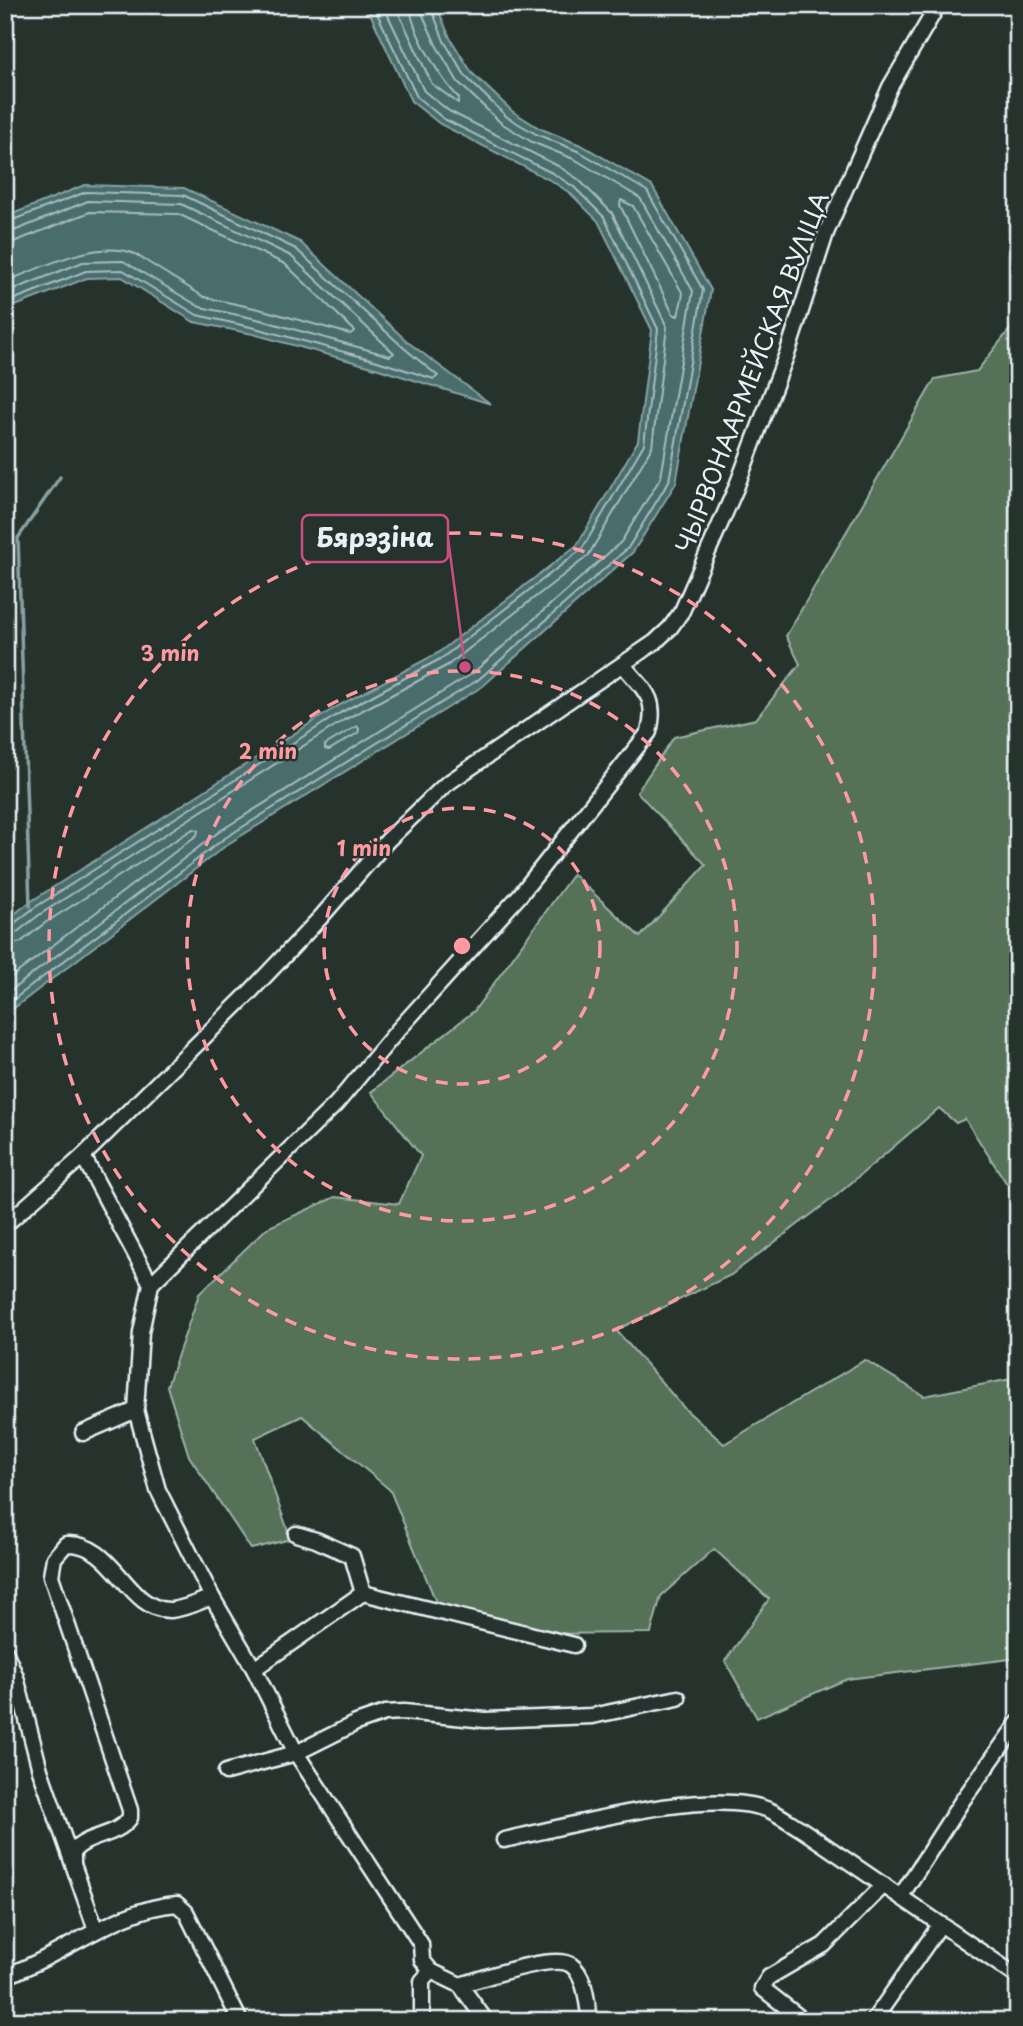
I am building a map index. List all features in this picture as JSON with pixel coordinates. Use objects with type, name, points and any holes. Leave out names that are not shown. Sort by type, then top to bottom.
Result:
[{"type":"street","name":"ЧЫРВОНААРМЕЙСКАЯ ВУЛІЦА","points":[[5,1225],[83,1156],[251,991],[321,917],[387,841],[445,785],[623,665],[663,635],[682,611],[736,488],[779,376],[826,233],[890,87],[938,5]]},
{"type":"street","points":[[486,2021],[460,1985],[432,1971],[422,1960],[421,1944],[296,1753],[158,1490],[136,1410],[141,1332],[151,1284],[336,1104],[520,895],[649,732],[654,713],[650,698],[623,665]]},
{"type":"street","points":[[83,1156],[151,1284]]},
{"type":"street","points":[[83,1433],[136,1410]]},
{"type":"street","points":[[296,1534],[352,1556],[363,1594]]},
{"type":"street","points":[[73,1863],[74,1851],[82,1842],[119,1830],[130,1818],[130,1810],[51,1576],[54,1558],[66,1544],[80,1544],[100,1554],[125,1583],[155,1608],[182,1608],[212,1597]]},
{"type":"street","points":[[254,1670],[363,1594],[574,1645]]},
{"type":"street","points":[[5,1651],[16,1677],[40,1770],[96,1930]]},
{"type":"street","points":[[226,1772],[296,1753],[356,1723],[385,1713],[404,1712],[485,1720],[578,1716],[678,1699]]},
{"type":"street","points":[[901,1896],[962,1801],[1018,1723]]},
{"type":"street","points":[[504,1840],[640,1811],[719,1801],[768,1810],[802,1829],[1018,1978]]},
{"type":"street","points":[[804,2021],[762,1988],[769,1977],[824,1945],[884,1885]]},
{"type":"street","points":[[5,1977],[96,1930],[160,1905],[177,1904],[186,1912],[240,2021]]},
{"type":"street","points":[[873,2021],[940,1924]]},
{"type":"street","points":[[460,1985],[522,1967],[564,1962],[578,1972],[590,2021]]},
{"type":"street","points":[[422,2021],[422,1981],[432,1971]]},
{"type":"green space","points":[[1018,319],[1018,1201],[965,1119],[956,1123],[939,1108],[837,1195],[731,1275],[616,1330],[684,1408],[724,1444],[865,1360],[924,1396],[1011,1379],[1018,1374],[1018,1658],[847,1679],[757,1718],[725,1661],[769,1599],[714,1549],[661,1596],[651,1633],[528,1634],[436,1602],[390,1490],[302,1416],[255,1438],[291,1539],[251,1549],[189,1456],[167,1386],[199,1294],[267,1228],[335,1197],[399,1204],[421,1156],[371,1092],[474,1011],[573,874],[640,937],[706,865],[637,792],[674,737],[756,719],[800,664],[786,636],[935,379],[977,371]]},
{"type":"water","points":[[366,5],[436,5],[450,38],[472,73],[512,111],[539,128],[583,146],[652,186],[711,290],[676,483],[633,552],[483,686],[228,844],[5,1015],[5,921],[30,902],[336,707],[438,653],[577,545],[638,441],[652,330],[598,221],[570,193],[550,180],[440,124],[411,101]]},
{"type":"water","points":[[85,185],[184,188],[300,242],[409,343],[491,404],[253,334],[194,322],[122,277],[87,278],[5,310],[5,217]]},
{"type":"waterway","points":[[30,906],[18,538],[60,477]]},
{"type":"place","name":"Бярэзіна","points":[[465,667]]}]
